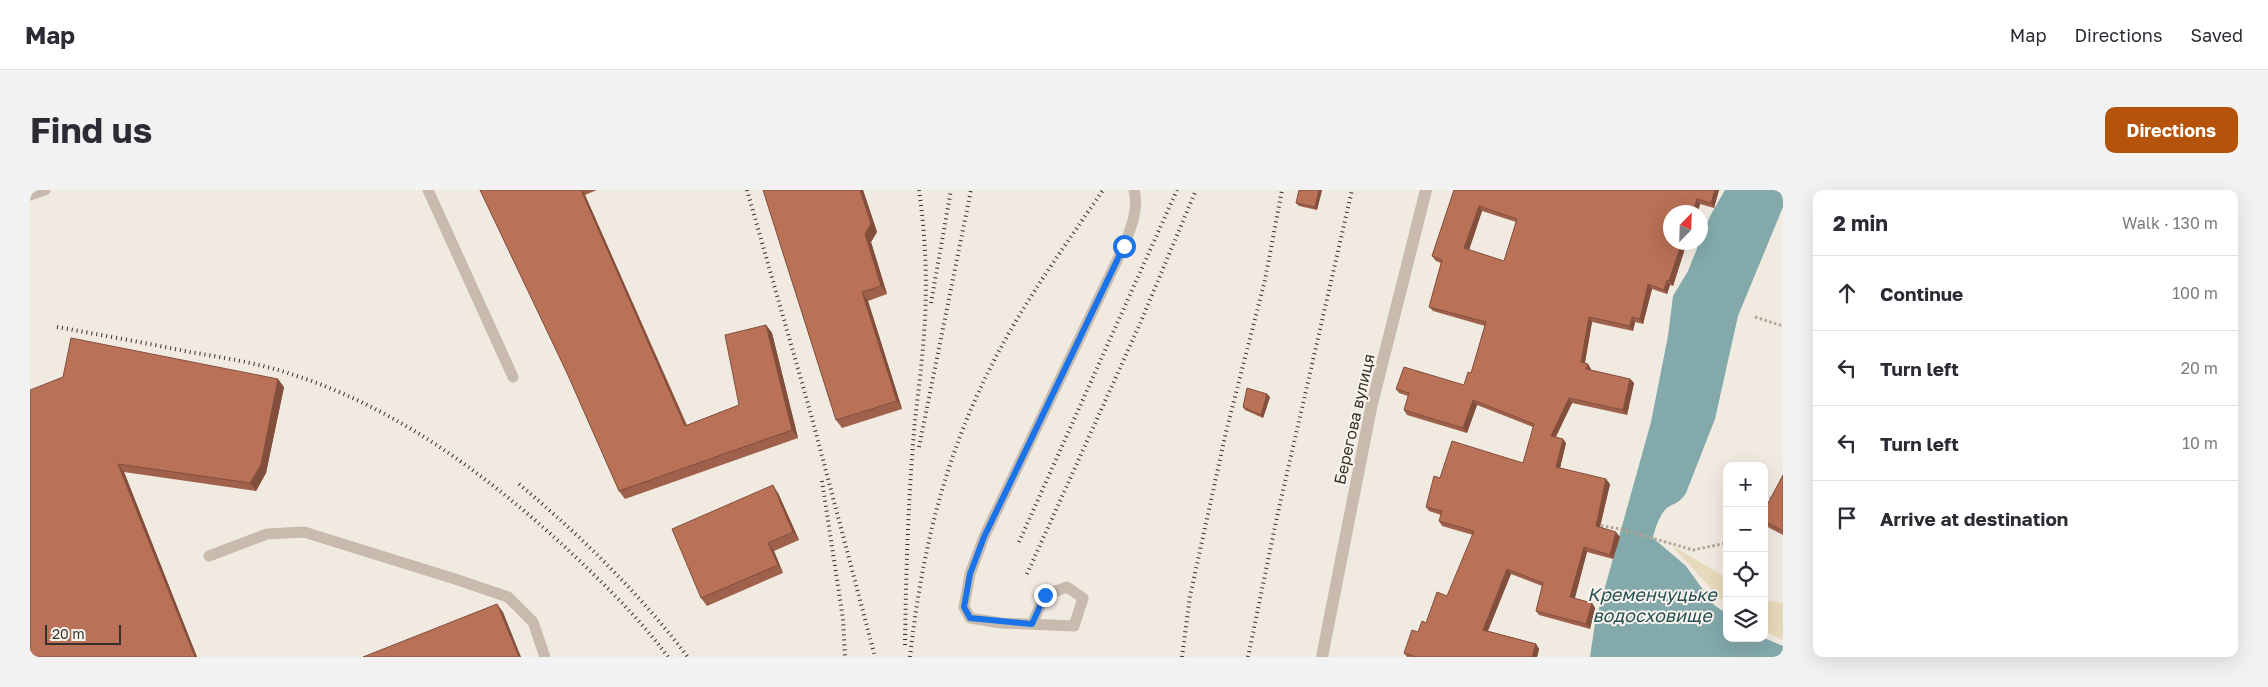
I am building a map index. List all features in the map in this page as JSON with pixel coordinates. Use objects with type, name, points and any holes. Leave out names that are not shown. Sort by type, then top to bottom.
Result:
[{"type":"street","name":"Берегова вулиця","points":[[1322,657],[1371,408],[1426,190]]},
{"type":"lane","points":[[30,195],[45,190]]},
{"type":"lane","points":[[428,190],[513,377]]},
{"type":"lane","points":[[1032,624],[1045,595],[1067,587],[1083,598],[1074,626],[1032,624],[970,618],[964,607],[970,574],[984,537],[1124,246],[1133,223],[1136,198],[1134,190]]},
{"type":"lane","points":[[210,556],[267,534],[304,532],[508,597],[533,622],[546,657]]},
{"type":"path","points":[[1755,317],[1783,326]]},
{"type":"path","points":[[1765,507],[1778,488]]},
{"type":"path","points":[[1590,524],[1621,530],[1693,550],[1723,544]]},
{"type":"sand","points":[[1671,545],[1723,576],[1723,602]]},
{"type":"sand","points":[[1768,601],[1783,603],[1783,640],[1768,633]]},
{"type":"water","name":"Кременчуцьке водосховище","points":[[1725,190],[1783,190],[1783,207],[1738,316],[1715,419],[1686,493],[1683,498],[1667,508],[1661,515],[1653,538],[1686,566],[1714,605],[1723,611],[1723,642],[1768,642],[1768,640],[1783,646],[1783,657],[1590,657],[1595,623],[1651,422],[1668,336],[1673,296],[1688,271],[1696,250],[1708,250],[1708,221]]},
{"type":"building","points":[[480,190],[581,190],[685,426],[739,405],[725,335],[766,325],[792,430],[619,491],[567,373]]},
{"type":"building","points":[[763,190],[860,190],[871,224],[865,234],[881,286],[862,292],[897,401],[836,420]]},
{"type":"building","points":[[1299,190],[1319,190],[1315,207],[1296,203]]},
{"type":"building","points":[[1454,190],[1715,190],[1711,203],[1697,199],[1695,205],[1663,205],[1663,250],[1679,250],[1664,290],[1648,284],[1640,319],[1632,317],[1630,326],[1589,317],[1581,362],[1588,364],[1586,369],[1630,379],[1623,410],[1569,398],[1551,436],[1563,439],[1556,467],[1606,479],[1596,526],[1616,532],[1610,555],[1584,547],[1570,597],[1592,603],[1586,624],[1536,611],[1543,583],[1507,569],[1483,630],[1536,644],[1532,657],[1416,657],[1404,653],[1412,630],[1418,632],[1422,621],[1426,623],[1437,592],[1447,596],[1474,531],[1439,521],[1442,511],[1426,507],[1434,476],[1440,478],[1452,441],[1523,463],[1534,424],[1473,400],[1463,428],[1404,410],[1409,393],[1396,389],[1404,367],[1464,385],[1468,372],[1471,373],[1486,322],[1429,307],[1442,260],[1432,256]],"holes":[[[1479,206],[1517,219],[1504,261],[1464,248]]]},
{"type":"building","points":[[71,338],[278,379],[261,465],[250,483],[118,464],[195,657],[30,657],[30,390],[63,377]]},
{"type":"building","points":[[1247,388],[1267,394],[1261,415],[1243,407]]},
{"type":"building","points":[[1783,475],[1783,531],[1768,523],[1768,503]]},
{"type":"building","points":[[773,485],[793,532],[768,543],[778,565],[701,598],[672,529]]},
{"type":"building","points":[[497,604],[519,657],[363,657]]},
{"type":"railway","points":[[747,190],[812,418],[875,657]]},
{"type":"railway","points":[[905,645],[910,485],[925,315],[925,252],[919,190]]},
{"type":"railway","points":[[931,303],[951,190]]},
{"type":"railway","points":[[919,447],[971,190]]},
{"type":"railway","points":[[910,657],[921,578],[929,539],[950,463],[964,426],[998,353],[1022,311],[1103,190]]},
{"type":"railway","points":[[1019,542],[1177,190]]},
{"type":"railway","points":[[1027,574],[1139,326],[1196,190]]},
{"type":"railway","points":[[1182,657],[1190,596],[1226,432],[1265,280],[1282,190]]},
{"type":"railway","points":[[1248,657],[1277,517],[1352,190]]},
{"type":"railway","points":[[57,327],[271,368],[337,391],[376,409],[450,454],[485,479],[551,534],[605,585],[638,620],[668,657]]},
{"type":"railway","points":[[822,481],[843,619],[845,657]]},
{"type":"railway","points":[[519,484],[566,525],[629,587],[688,657]]},
{"type":"route","points":[[1045,595],[1032,624],[970,618],[964,607],[970,574],[984,537],[1124,246]]}]
